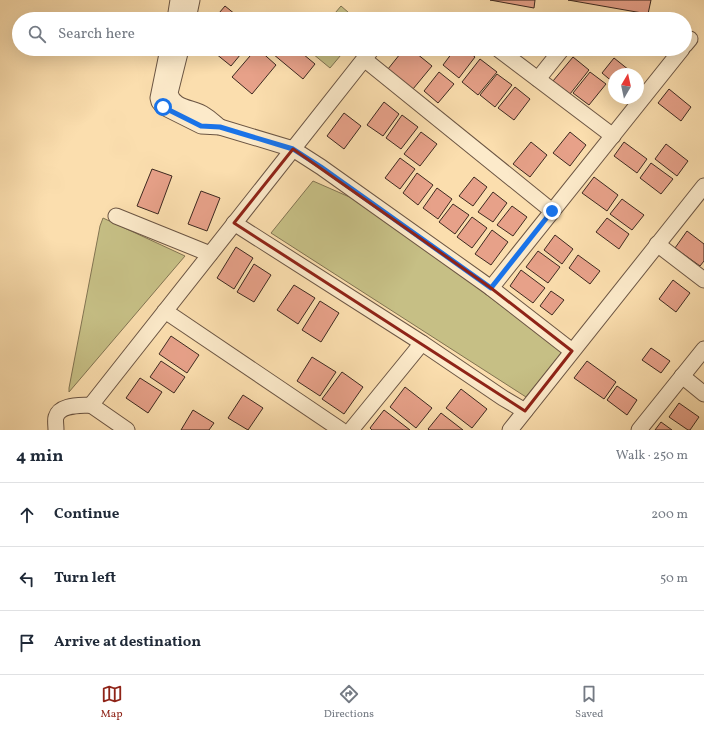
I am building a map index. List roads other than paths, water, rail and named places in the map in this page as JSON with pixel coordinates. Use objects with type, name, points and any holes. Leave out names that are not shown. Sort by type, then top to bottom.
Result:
[{"type":"street","points":[[176,12],[178,0]]},
{"type":"street","points":[[189,12],[192,0]]},
{"type":"street","points":[[166,56],[158,93],[159,102],[163,107],[201,126],[220,127],[293,149],[321,167],[491,288],[572,351]]},
{"type":"street","points":[[179,56],[170,94],[171,98],[178,104],[204,114],[220,127]]},
{"type":"street","points":[[90,405],[366,56]]},
{"type":"street","points":[[370,56],[552,211]]},
{"type":"street","points":[[507,56],[613,136]]},
{"type":"street","points":[[538,79],[556,56]]},
{"type":"street","points":[[491,288],[676,56]]},
{"type":"street","points":[[510,430],[704,186]]},
{"type":"street","points":[[116,216],[210,254]]},
{"type":"street","points":[[234,223],[422,343],[503,398],[525,410]]},
{"type":"street","points":[[657,244],[704,280]]},
{"type":"street","points":[[165,310],[341,430]]},
{"type":"street","points":[[351,430],[422,343]]},
{"type":"street","points":[[639,430],[704,349]]},
{"type":"street","points":[[682,376],[704,394]]},
{"type":"street","points":[[56,430],[56,417],[61,410],[72,406],[90,405],[127,430]]}]
